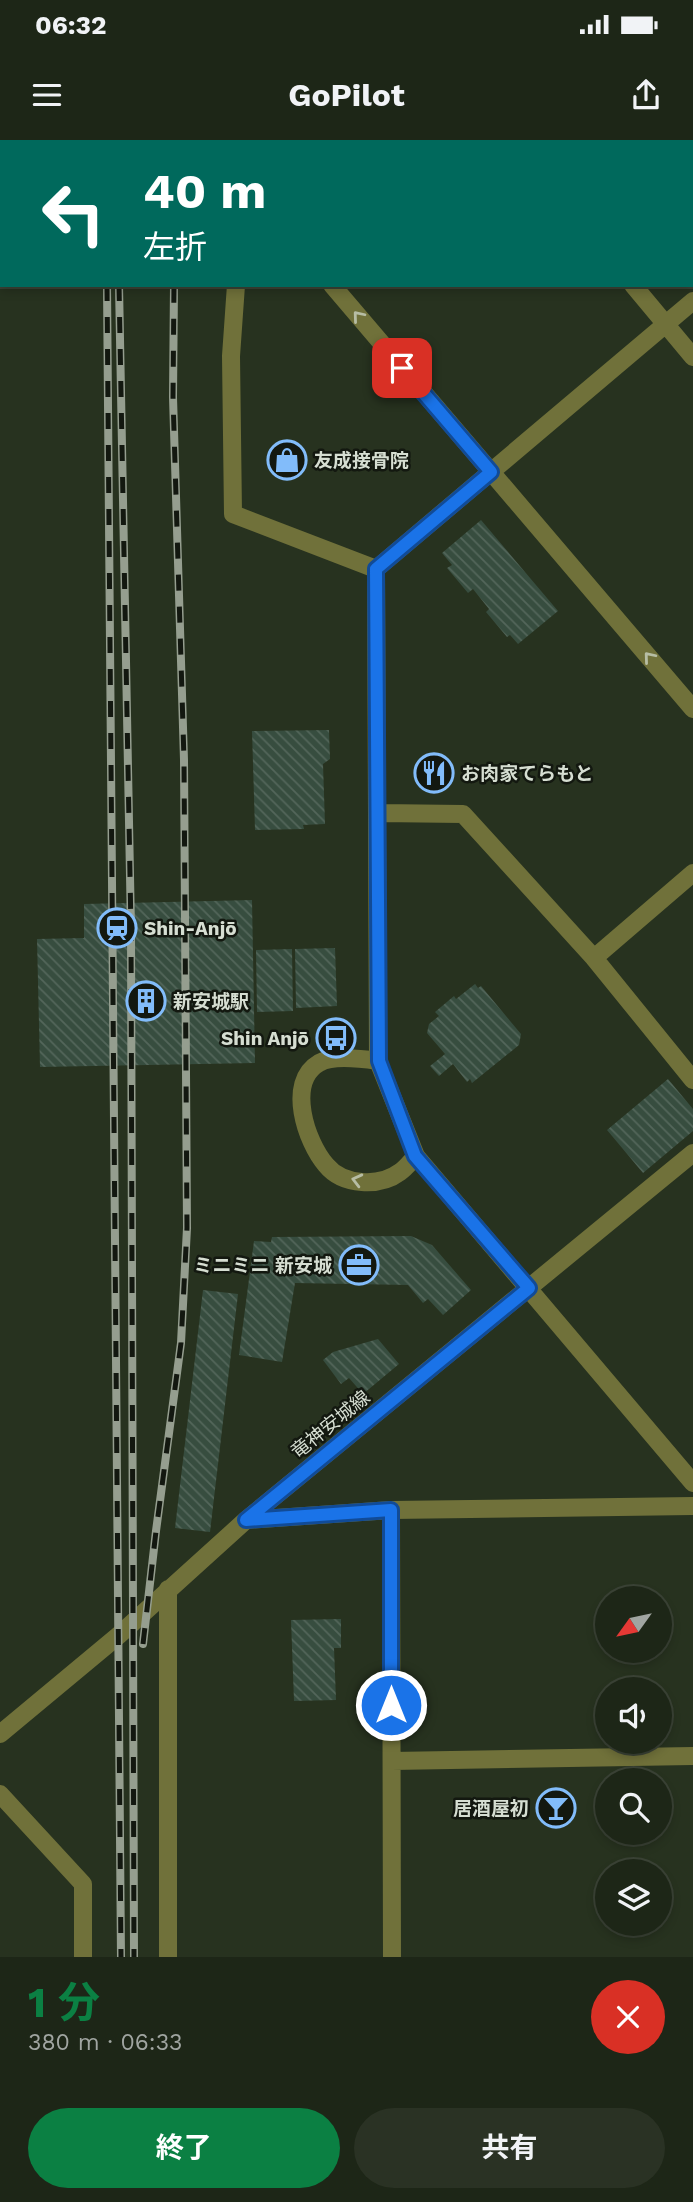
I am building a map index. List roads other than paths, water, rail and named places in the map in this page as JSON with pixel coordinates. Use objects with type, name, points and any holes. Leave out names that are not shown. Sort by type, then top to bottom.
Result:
[{"type":"street","points":[[236,287],[231,356],[233,514],[376,569]]},
{"type":"street","points":[[334,287],[693,709]]},
{"type":"street","points":[[635,287],[693,357]]},
{"type":"street","points":[[376,569],[693,301]]},
{"type":"street","points":[[376,569],[379,1061],[415,1156],[693,1483]]},
{"type":"street","points":[[379,813],[463,814],[594,958],[693,1080]]},
{"type":"street","points":[[594,958],[693,873]]},
{"type":"street","points":[[379,1061],[356,1058],[321,1062],[305,1076],[303,1123],[327,1166],[345,1177],[372,1184],[400,1173],[415,1156]]},
{"type":"street","name":"竜神安城線","points":[[0,1734],[119,1635],[246,1520],[693,1153]]},
{"type":"street","points":[[246,1520],[391,1510],[693,1506]]},
{"type":"street","points":[[391,1510],[393,1957]]},
{"type":"street","points":[[168,1589],[168,1957]]},
{"type":"street","points":[[391,1761],[693,1756]]},
{"type":"street","points":[[0,1794],[83,1884],[83,1957]]},
{"type":"railway","points":[[107,287],[121,1957]]},
{"type":"railway","points":[[119,287],[131,929],[134,1957]]},
{"type":"railway","points":[[143,1644],[181,1343],[187,1228],[184,760],[173,397],[174,287]]},
{"type":"place","name":"友成接骨院","points":[[287,460]]},
{"type":"place","name":"お肉家てらもと","points":[[434,773]]},
{"type":"place","name":"Shin-Anjō","points":[[117,928]]},
{"type":"place","name":"新安城駅","points":[[146,1001]]},
{"type":"place","name":"Shin Anjō","points":[[336,1038]]},
{"type":"place","name":"ミニミニ 新安城","points":[[359,1265]]},
{"type":"place","name":"居酒屋初","points":[[556,1808]]}]
